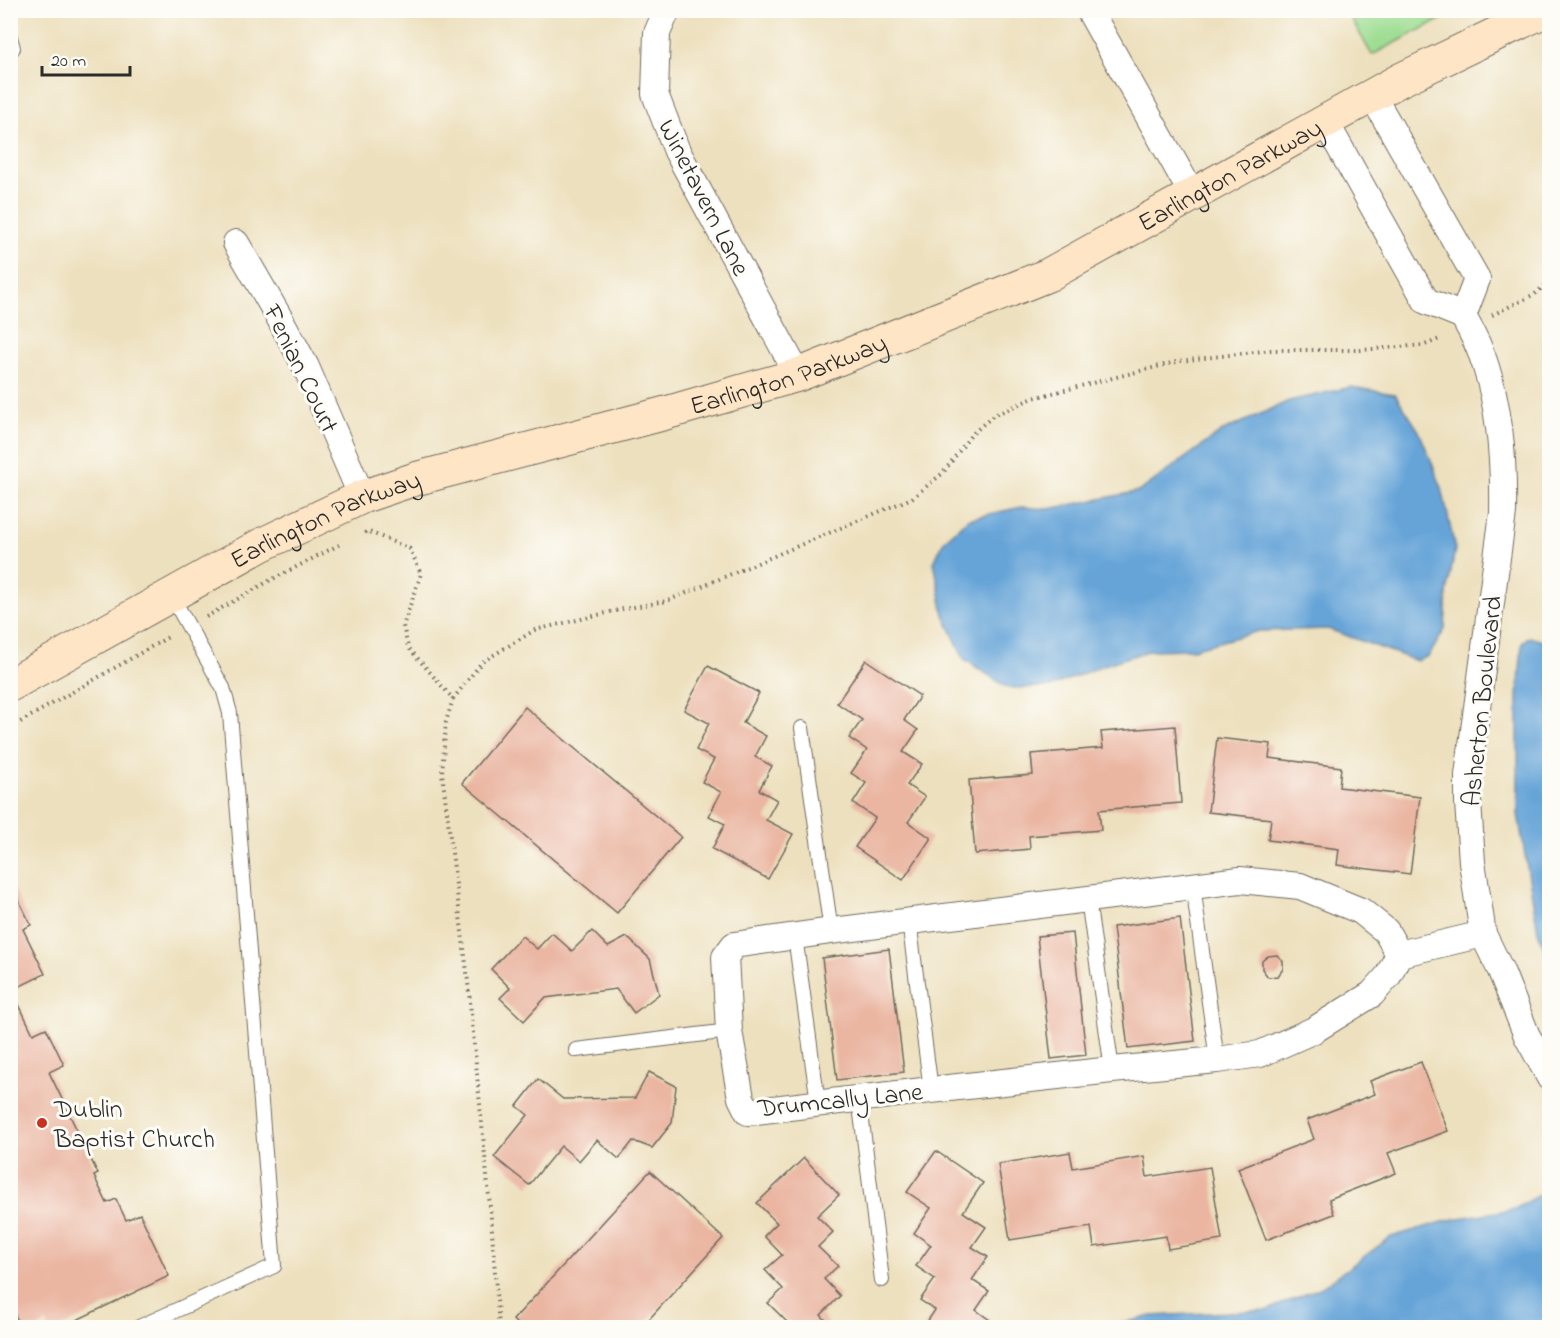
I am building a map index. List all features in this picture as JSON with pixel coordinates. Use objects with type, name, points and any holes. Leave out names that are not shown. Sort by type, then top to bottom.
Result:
[{"type":"street","name":"Winetavern Lane","points":[[667,10],[657,33],[655,94],[676,151],[798,375]]},
{"type":"street","points":[[1089,10],[1192,194]]},
{"type":"street","name":"Earlington Parkway","points":[[10,685],[261,545],[362,497],[415,479],[666,413],[798,375],[1048,274],[1400,80],[1546,10]]},
{"type":"street","points":[[1325,121],[1426,301],[1466,322],[1477,279],[1372,95]]},
{"type":"street","name":"Fenian Court","points":[[236,243],[306,367],[362,497]]},
{"type":"street","name":"Asherton Boulevard","points":[[1466,322],[1486,366],[1498,416],[1504,479],[1503,513],[1468,774],[1472,862],[1483,934],[1501,971],[1527,1036],[1550,1078]]},
{"type":"street","name":"Drumcally Lane","points":[[1240,880],[1300,886],[1361,911],[1386,931],[1398,954],[1389,976],[1372,994],[1314,1030],[1260,1054],[747,1112],[741,1098],[729,1031],[725,957],[734,945],[909,921],[1240,880]]},
{"type":"street","points":[[1398,954],[1483,934]]},
{"type":"lane","points":[[10,37],[13,48],[10,52]]},
{"type":"lane","points":[[137,1328],[274,1266],[230,713],[223,688],[171,595]]},
{"type":"lane","points":[[802,728],[831,931]]},
{"type":"lane","points":[[1193,886],[1217,1060]]},
{"type":"lane","points":[[1088,899],[1112,1070]]},
{"type":"lane","points":[[909,921],[931,1090]]},
{"type":"lane","points":[[795,936],[818,1103]]},
{"type":"lane","points":[[576,1050],[729,1031]]},
{"type":"lane","points":[[859,1098],[882,1280]]},
{"type":"path","points":[[498,1328],[491,1217],[467,972],[442,773],[446,722],[453,699],[483,662],[535,630],[667,601],[912,498],[943,473],[971,435],[994,415],[1033,398],[1180,361],[1271,350],[1360,350],[1425,345],[1466,322],[1535,294],[1550,281]]},
{"type":"path","points":[[358,536],[368,531],[410,549],[421,574],[403,626],[408,647],[453,699]]},
{"type":"path","points":[[10,728],[269,581],[348,541]]},
{"type":"green space","points":[[1347,11],[1457,11],[1372,55]]},
{"type":"water","points":[[1351,387],[1395,394],[1419,431],[1442,488],[1455,549],[1447,594],[1445,629],[1429,656],[1417,661],[1328,629],[1259,631],[1193,649],[1151,650],[1104,665],[1050,687],[1008,688],[964,659],[944,615],[934,562],[944,541],[968,519],[1021,507],[1049,509],[1140,491],[1221,432],[1289,401]]},
{"type":"water","points":[[1529,637],[1543,641],[1549,654],[1549,962],[1538,931],[1518,814],[1518,697],[1522,643]]},
{"type":"water","points":[[1549,1189],[1549,1327],[1105,1327],[1152,1316],[1268,1310],[1322,1287],[1391,1237],[1453,1219],[1515,1209]]},
{"type":"building","points":[[866,660],[920,696],[904,720],[918,730],[903,752],[922,764],[907,785],[925,797],[908,822],[931,838],[903,880],[855,847],[875,818],[853,803],[866,783],[851,773],[867,750],[849,738],[862,720],[837,703]]},
{"type":"building","points":[[708,666],[759,693],[743,723],[766,736],[755,757],[772,766],[759,790],[777,800],[766,820],[793,834],[768,879],[712,849],[725,824],[709,816],[721,792],[702,782],[714,759],[696,750],[709,723],[684,710]]},
{"type":"building","points":[[525,707],[681,837],[617,913],[462,783]]},
{"type":"building","points":[[1175,726],[1181,803],[1099,810],[1101,830],[1029,836],[1030,849],[975,854],[969,780],[1033,775],[1031,754],[1103,748],[1101,732]]},
{"type":"building","points":[[1217,738],[1271,744],[1269,758],[1341,767],[1339,787],[1420,797],[1410,874],[1337,865],[1339,849],[1268,840],[1271,819],[1208,812]]},
{"type":"building","name":"Dublin Baptist Church","points":[[10,882],[31,925],[23,929],[45,974],[12,990],[33,1034],[46,1028],[64,1065],[49,1072],[98,1174],[94,1176],[107,1203],[116,1199],[126,1220],[140,1214],[169,1276],[60,1328],[49,1328],[47,1323],[37,1328],[21,1328],[10,1304]]},
{"type":"building","points":[[1180,918],[1195,1041],[1128,1049],[1113,927]]},
{"type":"building","points":[[592,931],[608,947],[627,937],[650,959],[659,994],[634,1013],[616,989],[545,998],[524,1021],[500,998],[510,988],[491,969],[522,936],[537,949],[552,933],[572,951]]},
{"type":"building","points":[[1073,933],[1086,1055],[1051,1059],[1037,936]]},
{"type":"building","points":[[889,949],[904,1072],[837,1080],[822,958]]},
{"type":"building","points":[[1277,955],[1283,961],[1283,969],[1278,976],[1268,977],[1262,969],[1262,961],[1268,956]]},
{"type":"building","points":[[1421,1062],[1448,1131],[1388,1153],[1396,1173],[1329,1199],[1334,1214],[1266,1240],[1238,1168],[1314,1139],[1307,1120],[1375,1094],[1370,1081]]},
{"type":"building","points":[[649,1072],[676,1086],[672,1123],[652,1148],[633,1141],[619,1159],[597,1140],[579,1161],[561,1146],[529,1185],[494,1157],[528,1115],[517,1106],[538,1079],[563,1099],[635,1098]]},
{"type":"building","points":[[936,1151],[983,1183],[963,1212],[986,1227],[972,1247],[988,1257],[972,1280],[989,1291],[976,1310],[1001,1328],[923,1328],[935,1310],[920,1300],[935,1279],[916,1266],[931,1245],[914,1233],[931,1208],[907,1192]]},
{"type":"building","points":[[1070,1152],[1073,1168],[1144,1156],[1147,1177],[1210,1167],[1222,1240],[1168,1249],[1166,1236],[1094,1247],[1091,1227],[1010,1240],[998,1164]]},
{"type":"building","points":[[804,1158],[839,1195],[817,1216],[833,1232],[818,1247],[838,1266],[824,1279],[840,1296],[821,1315],[833,1328],[786,1328],[789,1324],[768,1303],[783,1289],[765,1270],[782,1255],[764,1236],[777,1223],[757,1203]]},
{"type":"building","points":[[650,1171],[723,1238],[641,1328],[521,1328],[513,1320]]},
{"type":"place","name":"Dublin Baptist Church","points":[[42,1123]]}]
